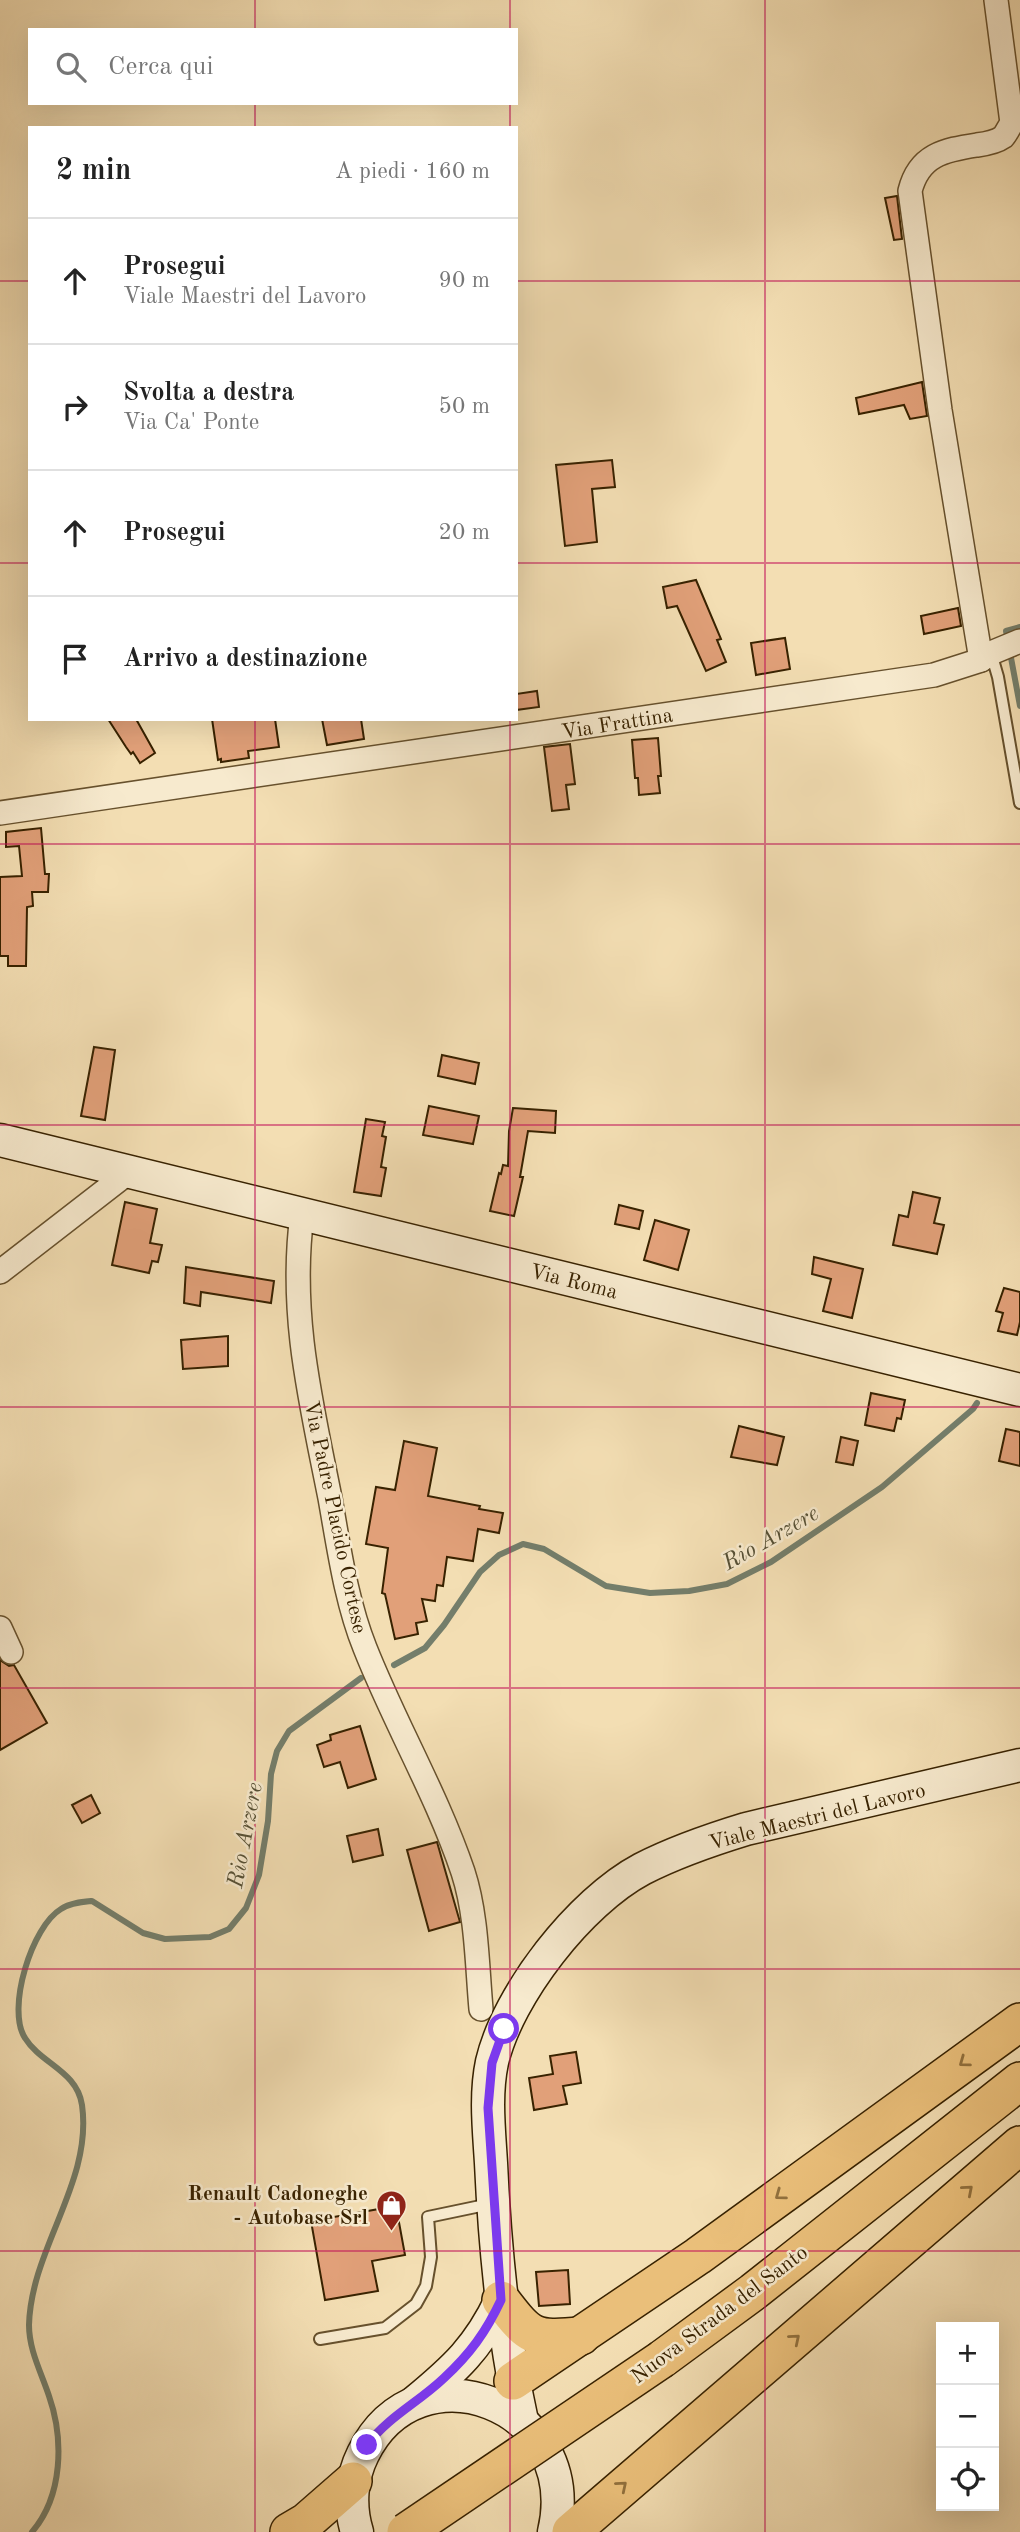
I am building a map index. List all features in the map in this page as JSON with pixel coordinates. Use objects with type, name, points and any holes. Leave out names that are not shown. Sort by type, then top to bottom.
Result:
[{"type":"highway","points":[[513,2381],[698,2256],[1020,2022]]},
{"type":"highway","name":"Nuova Strada del Santo","points":[[406,2532],[662,2359],[752,2292],[1020,2081]]},
{"type":"highway","points":[[571,2532],[1020,2145]]},
{"type":"highway","points":[[501,2300],[532,2335],[548,2339],[581,2336]]},
{"type":"highway","points":[[289,2532],[306,2522],[353,2481]]},
{"type":"main road","name":"Via Roma","points":[[0,1140],[1020,1390]]},
{"type":"main road","name":"Viale Maestri del Lavoro","points":[[522,2421],[501,2300],[488,2108],[492,2063],[504,2029],[527,1983],[561,1938],[594,1905],[639,1871],[712,1839],[1020,1765]]},
{"type":"main road","points":[[357,2532],[352,2505],[353,2481],[358,2462],[367,2445],[386,2424],[444,2378],[474,2347],[488,2329],[501,2300]]},
{"type":"main road","points":[[474,2398],[513,2381]]},
{"type":"main road","points":[[408,2407],[430,2399],[452,2396],[474,2398],[500,2406],[522,2421],[540,2439],[552,2461],[558,2486],[559,2511],[554,2532]]},
{"type":"street","points":[[996,0],[1012,123],[1004,136],[997,140],[947,150],[930,159],[914,177],[910,191],[940,410],[1002,649]]},
{"type":"street","name":"Via Frattina","points":[[0,813],[934,675],[1002,649]]},
{"type":"street","points":[[0,1272],[129,1172]]},
{"type":"street","name":"Via Padre Placido Cortese","points":[[302,1215],[296,1282],[298,1319],[348,1594],[365,1647],[426,1782],[463,1875],[472,1920],[481,2009]]},
{"type":"street","points":[[0,1628],[11,1652]]},
{"type":"lane","points":[[1002,649],[998,677],[1020,803]]},
{"type":"lane","points":[[320,2339],[385,2328],[416,2304],[426,2286],[431,2257],[428,2217],[493,2204]]},
{"type":"building","points":[[897,196],[902,239],[894,240],[885,198]]},
{"type":"building","points":[[922,382],[927,416],[910,419],[904,405],[859,414],[856,398]]},
{"type":"building","points":[[612,460],[615,487],[592,489],[597,542],[565,546],[556,465]]},
{"type":"building","points":[[696,580],[721,639],[717,640],[726,662],[706,671],[677,606],[667,608],[663,587]]},
{"type":"building","points":[[958,608],[961,626],[924,634],[921,616]]},
{"type":"building","points":[[785,638],[790,669],[756,675],[751,643]]},
{"type":"building","points":[[537,691],[539,707],[518,710],[518,694]]},
{"type":"building","points":[[109,721],[137,721],[155,753],[140,763],[133,752],[131,754]]},
{"type":"building","points":[[212,721],[275,721],[279,747],[248,751],[249,758],[221,762],[221,759],[218,760]]},
{"type":"building","points":[[322,721],[361,721],[364,739],[327,745]]},
{"type":"building","points":[[658,738],[660,793],[639,795],[632,740]]},
{"type":"building","points":[[570,744],[575,784],[566,785],[569,809],[552,811],[544,747]]},
{"type":"building","points":[[41,828],[45,874],[49,874],[48,892],[32,892],[33,906],[27,907],[26,966],[8,966],[8,956],[0,956],[0,877],[22,876],[19,846],[6,847],[6,832]]},
{"type":"building","points":[[94,1047],[115,1050],[105,1120],[81,1116]]},
{"type":"building","points":[[442,1055],[479,1063],[475,1084],[438,1076]]},
{"type":"building","points":[[429,1106],[479,1116],[473,1144],[423,1135]]},
{"type":"building","points":[[513,1108],[556,1111],[555,1133],[528,1131],[520,1177],[523,1177],[514,1216],[490,1211],[499,1173],[501,1174],[503,1165],[508,1166]]},
{"type":"building","points":[[366,1119],[385,1122],[382,1136],[386,1137],[381,1167],[386,1168],[381,1196],[354,1192]]},
{"type":"building","points":[[913,1192],[940,1198],[934,1223],[944,1225],[937,1254],[893,1245],[899,1215],[908,1217]]},
{"type":"building","points":[[125,1202],[157,1209],[150,1243],[162,1245],[158,1262],[152,1261],[149,1273],[112,1265]]},
{"type":"building","points":[[619,1205],[643,1211],[639,1229],[615,1224]]},
{"type":"building","points":[[655,1220],[689,1230],[678,1270],[644,1260]]},
{"type":"building","points":[[814,1257],[863,1269],[852,1318],[823,1311],[831,1279],[812,1274]]},
{"type":"building","points":[[186,1267],[274,1281],[271,1303],[201,1292],[200,1306],[184,1303]]},
{"type":"building","points":[[1004,1288],[1020,1292],[1017,1335],[998,1331],[1003,1313],[996,1311]]},
{"type":"building","points":[[228,1336],[228,1366],[183,1369],[181,1340]]},
{"type":"building","points":[[871,1393],[905,1400],[901,1419],[897,1418],[894,1431],[865,1425]]},
{"type":"building","points":[[739,1426],[784,1437],[777,1465],[731,1457]]},
{"type":"building","points":[[1006,1429],[1020,1432],[1020,1466],[999,1461]]},
{"type":"building","points":[[841,1437],[858,1441],[853,1465],[836,1462]]},
{"type":"building","points":[[404,1441],[437,1448],[428,1496],[503,1513],[499,1533],[478,1529],[473,1561],[447,1557],[443,1586],[437,1585],[435,1601],[422,1599],[427,1621],[416,1623],[418,1634],[395,1639],[385,1594],[382,1593],[388,1548],[366,1544],[376,1487],[395,1490]]},
{"type":"building","points":[[0,1660],[9,1666],[14,1665],[47,1723],[0,1750]]},
{"type":"building","points":[[360,1726],[376,1779],[348,1788],[340,1762],[324,1767],[317,1745],[331,1740],[330,1735]]},
{"type":"building","points":[[91,1795],[100,1813],[82,1823],[72,1805]]},
{"type":"building","points":[[378,1829],[383,1855],[353,1862],[347,1836]]},
{"type":"building","points":[[437,1842],[460,1922],[429,1931],[407,1850]]},
{"type":"building","points":[[576,2052],[581,2083],[563,2086],[567,2104],[534,2110],[529,2078],[553,2074],[550,2056]]},
{"type":"building","points":[[396,2206],[405,2255],[372,2261],[378,2291],[325,2300],[311,2221]]},
{"type":"building","points":[[568,2270],[570,2304],[539,2306],[536,2272]]},
{"type":"waterway","points":[[1020,627],[1006,631],[1020,706]]},
{"type":"waterway","name":"Rio Arzere","points":[[394,1665],[425,1648],[480,1572],[499,1555],[523,1544],[544,1549],[606,1586],[650,1593],[689,1591],[727,1584],[771,1562],[882,1487],[977,1403]]},
{"type":"waterway","name":"Rio Arzere","points":[[32,2532],[50,2502],[58,2467],[54,2413],[31,2343],[29,2325],[32,2297],[71,2188],[83,2133],[79,2093],[66,2076],[32,2047],[20,2025],[20,1989],[32,1950],[50,1918],[72,1904],[88,1901],[143,1933],[165,1939],[210,1937],[229,1929],[246,1908],[259,1875],[268,1821],[271,1774],[277,1751],[289,1731],[361,1678]]},
{"type":"place","name":"Renault Cadoneghe - Autobase Srl","points":[[391,2232]]},
{"type":"route","points":[[367,2445],[393,2417],[444,2378],[474,2347],[488,2329],[501,2300],[488,2108],[492,2063],[504,2029]]}]
